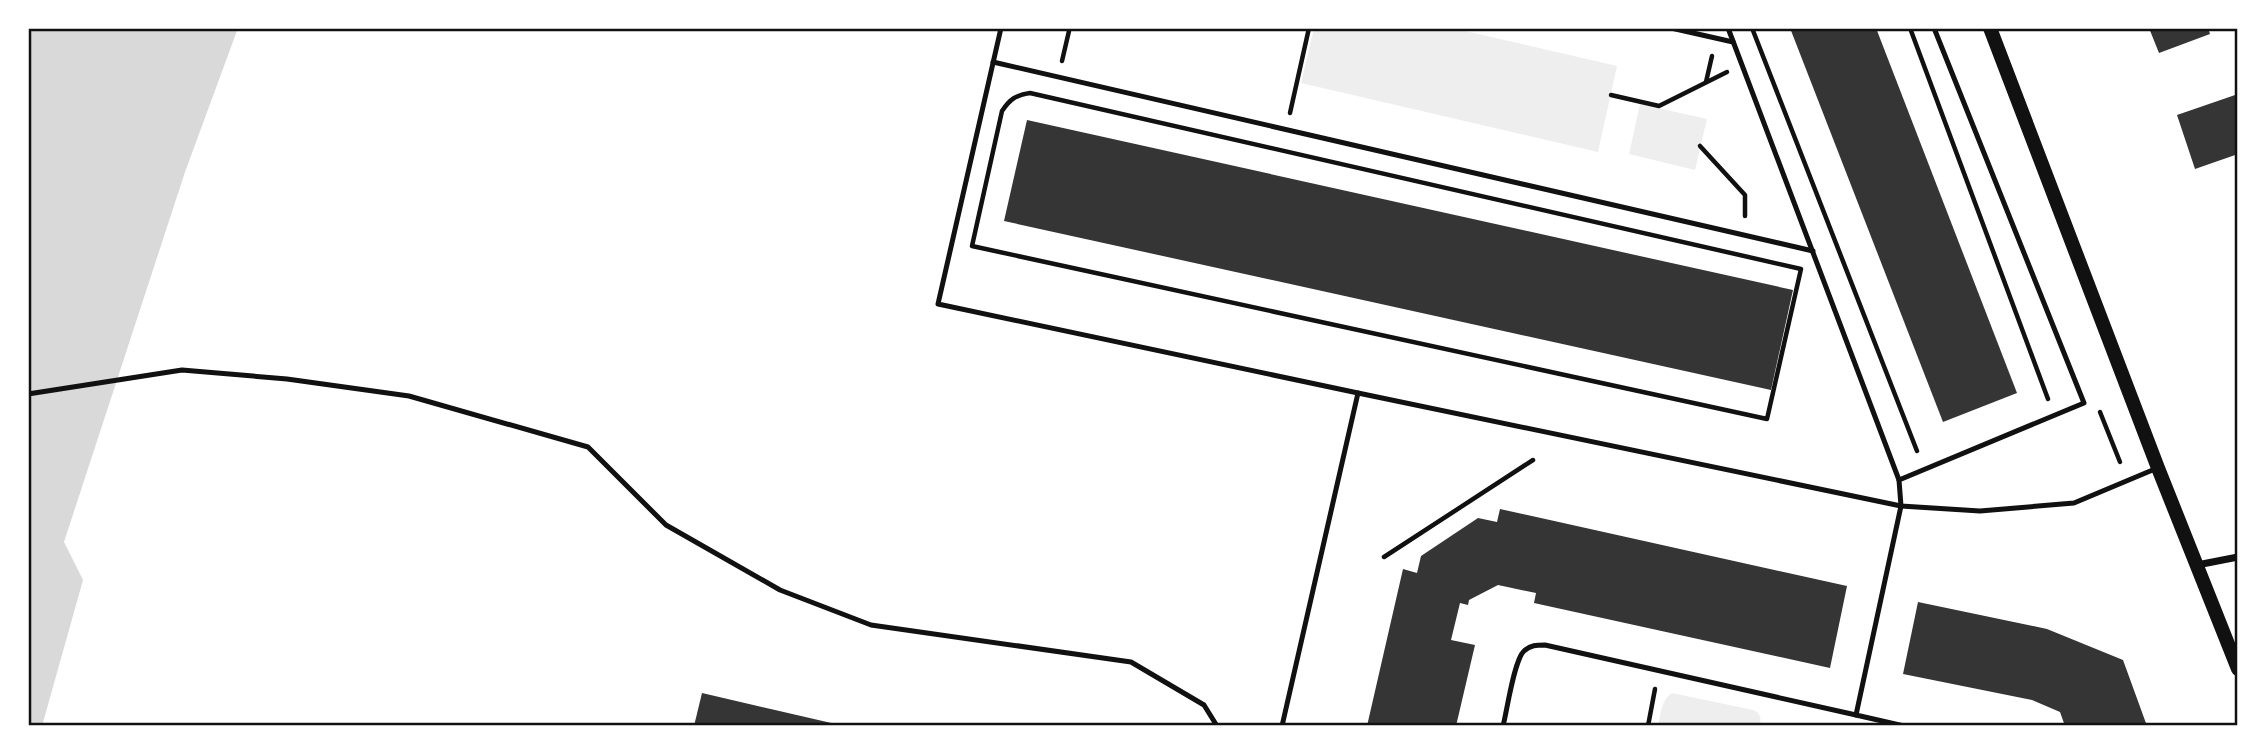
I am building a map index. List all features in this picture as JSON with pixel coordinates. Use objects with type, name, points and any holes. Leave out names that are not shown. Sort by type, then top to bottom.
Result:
[{"type":"main road","points":[[1990,28],[2238,669]]},
{"type":"street","points":[[2197,565],[2238,556]]},
{"type":"lane","points":[[1001,28],[938,304],[1901,506],[1980,511],[2074,503],[2158,468]]},
{"type":"lane","points":[[1671,28],[1734,42]]},
{"type":"lane","points":[[1728,28],[1899,480],[1901,506],[1856,715]]},
{"type":"lane","points":[[1899,480],[2084,403],[1934,28]]},
{"type":"lane","points":[[993,62],[1812,251]]},
{"type":"lane","points":[[28,394],[182,370],[287,379],[410,396],[588,447],[666,525],[780,590],[871,625],[1131,662],[1204,705],[1217,726]]},
{"type":"lane","points":[[1282,726],[1358,393]]},
{"type":"lane","points":[[1503,726],[1516,667],[1523,651],[1534,645],[1545,645],[1904,726]]},
{"type":"path","points":[[1281,150],[1309,28]]},
{"type":"path","points":[[1752,28],[1917,451],[1928,447]]},
{"type":"path","points":[[1910,28],[2048,400],[2036,405]]},
{"type":"path","points":[[1706,83],[1716,38]]},
{"type":"path","points":[[1611,95],[1659,106],[1742,65]]},
{"type":"path","points":[[1030,93],[1740,256],[1801,269],[1767,419],[972,246],[1002,111],[1009,100],[1030,93]]},
{"type":"path","points":[[1700,146],[1745,195],[1745,236],[1740,256]]},
{"type":"path","points":[[1384,557],[1533,460]]},
{"type":"path","points":[[1647,726],[1660,671]]},
{"type":"shaded area","points":[[28,28],[238,28],[185,172],[64,542],[83,580],[42,726],[28,726]]},
{"type":"shaded area","points":[[1314,28],[1452,28],[1617,66],[1598,152],[1301,83]]},
{"type":"shaded area","points":[[1640,104],[1707,119],[1695,170],[1629,154]]},
{"type":"shaded area","points":[[1672,693],[1753,710],[1760,716],[1760,726],[1658,726],[1664,703]]},
{"type":"building","points":[[1790,28],[1876,28],[2017,393],[1943,422]]},
{"type":"building","points":[[2149,28],[2208,28],[2210,34],[2159,53]]},
{"type":"building","points":[[2238,94],[2238,154],[2195,169],[2177,115]]},
{"type":"building","points":[[1027,120],[1793,290],[1771,390],[1004,221]]},
{"type":"building","points":[[1500,509],[1847,586],[1830,668],[1534,603],[1536,593],[1498,585],[1469,600],[1468,605],[1460,603],[1451,640],[1475,645],[1456,726],[1367,726],[1403,569],[1417,573],[1421,556],[1478,518],[1497,522]]},
{"type":"building","points":[[1918,602],[2047,629],[2123,660],[2147,726],[2065,726],[2060,712],[2032,700],[1903,674]]},
{"type":"building","points":[[702,693],[840,725],[840,726],[694,726]]}]
